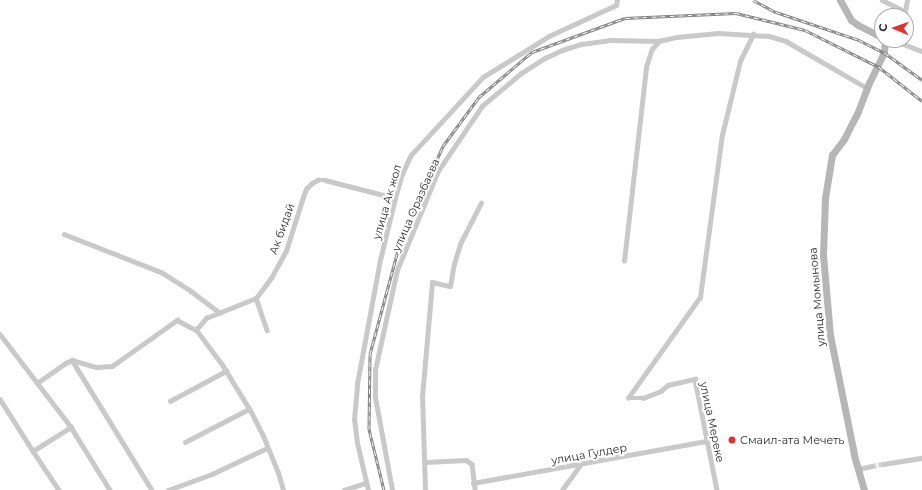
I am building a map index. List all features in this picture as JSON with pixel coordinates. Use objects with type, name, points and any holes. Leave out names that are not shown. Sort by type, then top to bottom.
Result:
[{"type":"main road","points":[[840,0],[851,20],[874,33]]},
{"type":"main road","name":"улица Момынова","points":[[864,490],[858,469],[830,335],[823,255],[825,198],[832,155],[847,132],[884,52],[884,48]]},
{"type":"street","name":"улица Ак жол","points":[[368,490],[357,443],[354,420],[357,384],[380,260],[402,174],[411,155],[483,77],[549,36],[616,5],[618,0]]},
{"type":"street","points":[[882,0],[895,8]]},
{"type":"street","name":"улица Оразбаева","points":[[392,490],[375,397],[375,370],[397,270],[438,171],[482,106],[520,74],[545,58],[562,50],[582,44],[611,40],[659,41],[677,36],[718,33],[753,34],[769,36],[786,41],[867,88]]},
{"type":"street","name":"улица Мереке","points":[[717,490],[695,379],[668,385],[661,391],[642,398],[628,398],[700,297],[722,135],[740,61],[753,34]]},
{"type":"street","points":[[624,261],[646,68],[652,49],[659,41]]},
{"type":"street","name":"Ак бидай","points":[[256,298],[271,278],[286,251],[306,190],[312,183],[318,180],[325,180],[395,198]]},
{"type":"street","points":[[425,490],[422,397],[432,282],[450,286],[454,264],[460,244],[481,203]]},
{"type":"street","points":[[64,234],[161,272],[191,291],[220,313]]},
{"type":"street","points":[[196,330],[206,318],[256,298],[267,330]]},
{"type":"street","points":[[37,383],[72,360],[97,367],[112,366],[174,321],[181,321],[196,330],[222,365],[249,409],[267,448],[283,490]]},
{"type":"street","points":[[0,334],[71,427],[110,490]]},
{"type":"street","points":[[72,360],[152,490]]},
{"type":"street","points":[[170,401],[226,371]]},
{"type":"street","points":[[0,400],[59,490]]},
{"type":"street","points":[[185,442],[249,409]]},
{"type":"street","points":[[33,450],[71,427]]},
{"type":"street","name":"улица Гулдер","points":[[473,483],[707,441]]},
{"type":"street","points":[[168,490],[212,474],[267,448]]},
{"type":"street","points":[[883,464],[922,458]]},
{"type":"street","points":[[425,462],[466,460],[472,464],[474,490]]},
{"type":"street","points":[[562,490],[581,464]]},
{"type":"street","points":[[858,469],[872,466]]},
{"type":"street","points":[[344,490],[366,483]]},
{"type":"tunnel","points":[[872,466],[883,464]]},
{"type":"railway","points":[[753,0],[776,12],[859,40],[885,53],[922,80]]},
{"type":"railway","points":[[384,490],[369,429],[370,354],[400,243],[443,146],[479,97],[532,52],[625,18],[736,13],[805,30],[879,67],[922,101]]},
{"type":"place","name":"Смаил-ата Мечеть","points":[[732,440]]}]
